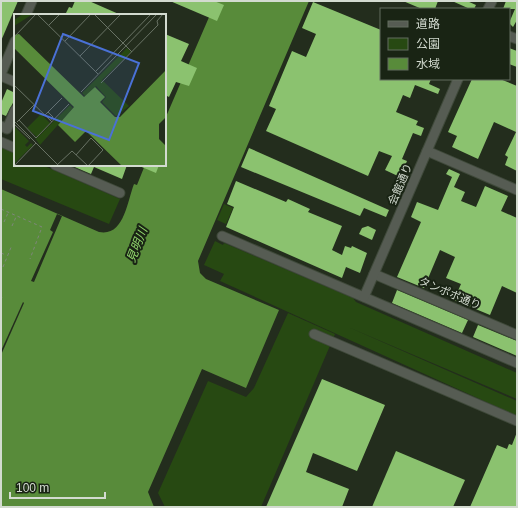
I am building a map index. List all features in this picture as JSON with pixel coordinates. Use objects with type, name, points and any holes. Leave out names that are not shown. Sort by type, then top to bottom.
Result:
[{"type":"street","points":[[26,14],[32,1]]},
{"type":"street","points":[[14,43],[1,75],[14,82]]},
{"type":"street","name":"会館通り","points":[[364,297],[458,80]]},
{"type":"street","points":[[1,126],[7,129],[14,112]]},
{"type":"street","points":[[1,142],[14,148]]},
{"type":"street","points":[[428,151],[517,190]]},
{"type":"street","points":[[57,166],[120,193]]},
{"type":"street","points":[[222,236],[517,364]]},
{"type":"street","name":"タンポポ通り","points":[[374,274],[517,335]]},
{"type":"street","points":[[314,334],[517,421]]},
{"type":"path","points":[[1,209],[42,227],[30,260]]},
{"type":"path","points":[[4,222],[8,212]]},
{"type":"path","points":[[12,226],[17,216]]},
{"type":"path","points":[[3,267],[12,245]]},
{"type":"path","points":[[1,253],[7,256]]},
{"type":"green space","points":[[1,147],[14,153],[14,166],[44,166],[120,199],[109,224],[1,179]]},
{"type":"green space","points":[[224,204],[233,208],[226,224],[217,220]]},
{"type":"green space","points":[[215,241],[223,245],[224,243],[353,298],[356,302],[517,373],[517,399],[348,327],[517,401],[517,416],[220,281],[224,274],[204,265]]},
{"type":"green space","points":[[288,313],[335,334],[261,507],[165,507],[158,493],[208,381],[246,397],[254,388]]},
{"type":"water","name":"見明川","points":[[216,1],[309,1],[198,261],[200,273],[206,279],[279,310],[246,388],[202,369],[148,492],[154,507],[1,507],[1,189],[99,232],[107,232],[114,229],[123,217],[134,184],[137,185],[145,166],[166,166],[166,117]]},
{"type":"pier","points":[[57,214],[62,216],[34,282],[31,281],[53,232],[50,230]]},
{"type":"pier","points":[[23,302],[24,303],[1,355],[1,351]]},
{"type":"building","points":[[1,1],[18,1],[1,41]]},
{"type":"building","points":[[75,1],[89,1],[119,14],[66,14],[69,7],[72,8]]},
{"type":"building","points":[[170,1],[214,1],[224,5],[217,21]]},
{"type":"building","points":[[403,1],[438,1],[435,8],[420,8]]},
{"type":"building","points":[[452,1],[467,1],[476,5],[474,8],[468,8]]},
{"type":"building","points":[[506,1],[517,1],[517,20],[513,27],[510,24],[510,21],[515,9],[503,8]]},
{"type":"building","points":[[313,2],[380,30],[380,80],[431,80],[429,84],[440,89],[438,94],[415,85],[410,98],[403,95],[396,112],[418,121],[416,125],[424,128],[421,136],[413,133],[402,159],[407,161],[400,177],[385,170],[392,156],[379,151],[368,176],[266,131],[276,109],[269,106],[292,51],[306,57],[316,34],[302,28]]},
{"type":"building","points":[[166,34],[189,44],[181,61],[197,68],[189,86],[176,82],[169,97],[166,96]]},
{"type":"building","points":[[510,48],[517,51],[517,67],[510,64]]},
{"type":"building","points":[[472,80],[502,80],[517,86],[517,171],[505,165],[508,157],[505,155],[516,132],[494,122],[478,159],[452,147],[457,136],[448,132]]},
{"type":"building","points":[[7,89],[14,92],[14,101],[6,116],[1,114],[1,103]]},
{"type":"building","points":[[249,148],[389,210],[386,217],[364,208],[360,216],[241,167]]},
{"type":"building","points":[[72,166],[127,166],[122,179],[94,167],[91,174]]},
{"type":"building","points":[[139,166],[159,166],[156,173]]},
{"type":"building","points":[[449,169],[460,174],[454,187],[465,192],[461,201],[476,207],[485,186],[508,196],[501,211],[517,218],[517,293],[502,286],[490,315],[454,300],[461,284],[446,278],[455,257],[440,250],[424,288],[397,277],[421,222],[411,217],[417,202],[438,210],[452,177],[446,174]]},
{"type":"building","points":[[236,181],[286,202],[288,199],[310,209],[308,212],[342,226],[332,250],[342,255],[345,246],[351,248],[352,246],[367,253],[360,273],[346,267],[342,278],[226,227],[234,207],[227,204]]},
{"type":"building","points":[[368,226],[376,230],[372,240],[359,234],[362,228]]},
{"type":"building","points":[[397,290],[468,320],[462,333],[392,303]]},
{"type":"building","points":[[478,325],[517,341],[517,356],[473,337]]},
{"type":"building","points":[[322,379],[385,405],[357,471],[313,453],[306,472],[349,489],[342,507],[266,507]]},
{"type":"building","points":[[517,432],[517,507],[470,507],[497,445],[507,449],[509,444],[512,445]]},
{"type":"building","points":[[396,451],[465,480],[453,507],[372,507]]}]
